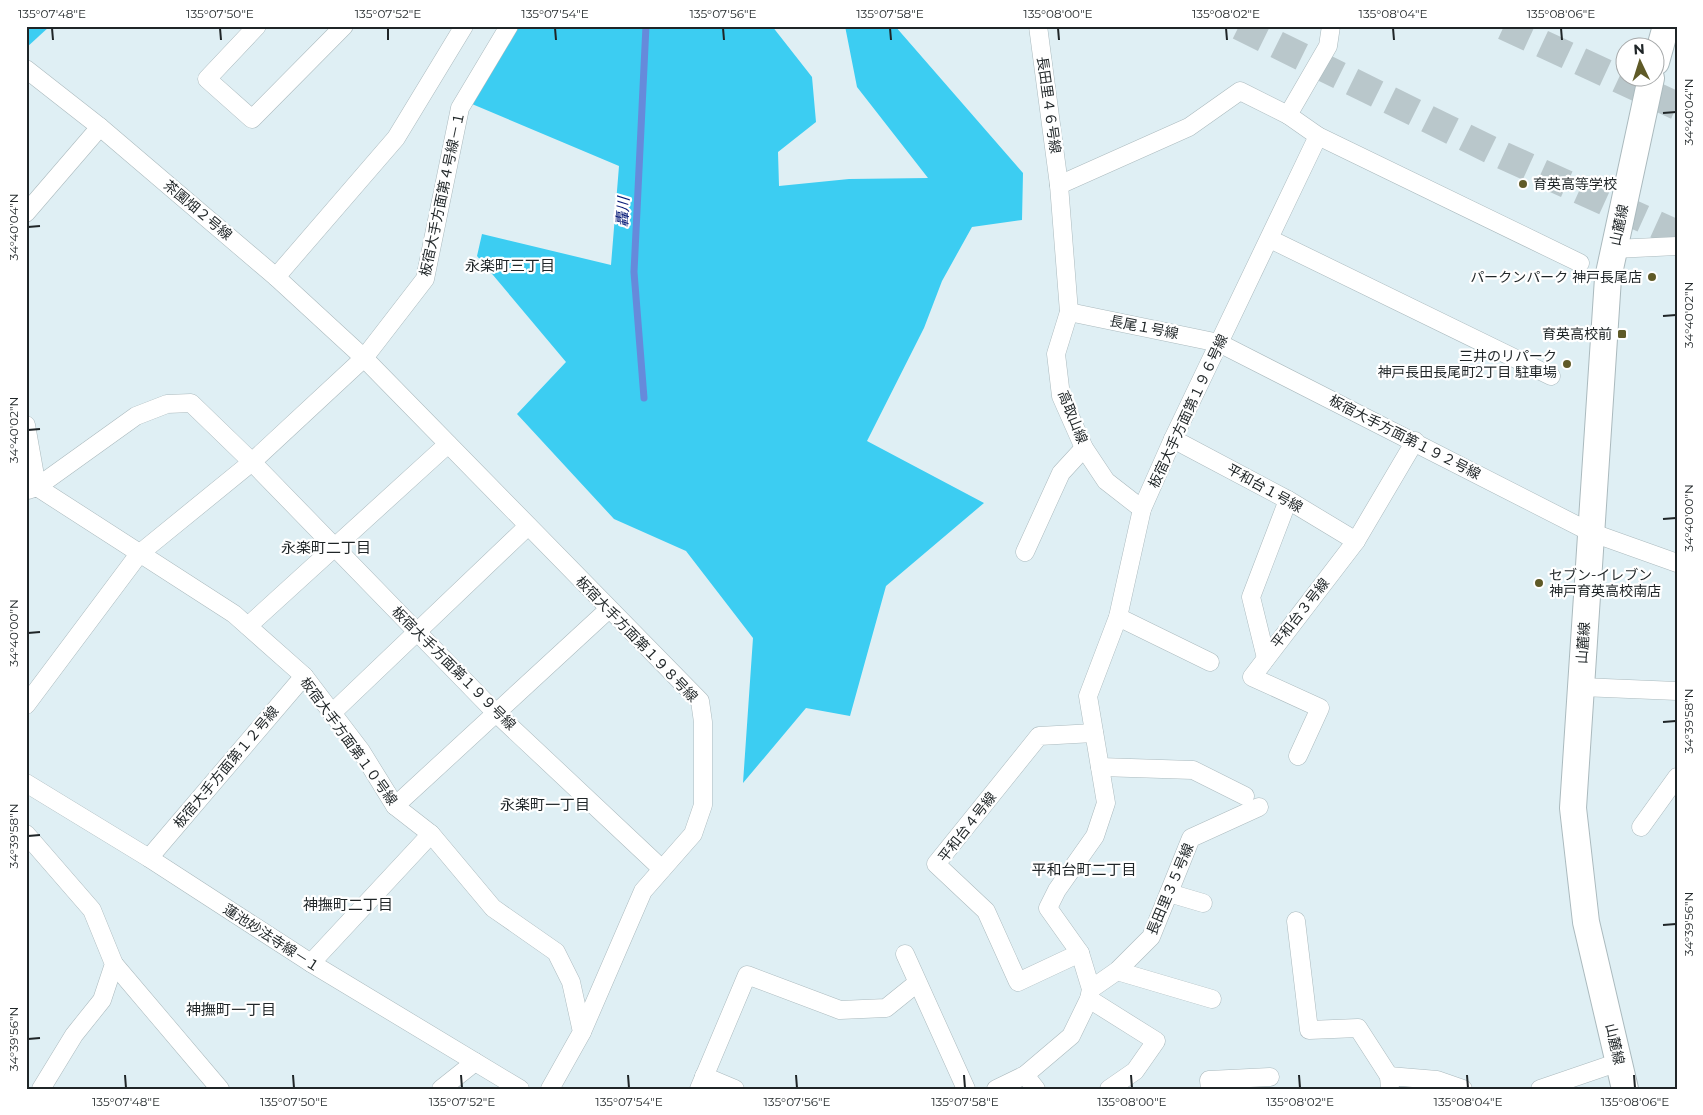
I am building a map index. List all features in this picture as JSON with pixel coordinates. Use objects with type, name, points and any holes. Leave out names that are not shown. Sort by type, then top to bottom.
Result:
[{"type":"main road","name":"山麓線","points":[[1625,1089],[1586,922],[1573,808],[1608,278],[1649,88]]},
{"type":"street","points":[[257,26],[207,79],[252,119],[344,26]]},
{"type":"street","points":[[276,277],[396,138],[464,26]]},
{"type":"street","name":"板宿大手方面第４号線－１","points":[[26,704],[139,554],[252,462],[364,358],[425,279],[460,108],[509,26]]},
{"type":"street","name":"長田里４６号線","points":[[1038,26],[1059,185]]},
{"type":"street","points":[[1288,114],[1328,46],[1330,26]]},
{"type":"street","name":"茶園畑２号線","points":[[26,69],[100,127],[276,277],[364,358]]},
{"type":"street","points":[[1059,185],[1189,127],[1240,91],[1288,114],[1318,136],[1580,263]]},
{"type":"street","points":[[26,213],[100,127]]},
{"type":"street","name":"板宿大手方面第１９６号線","points":[[1094,733],[1088,696],[1118,617],[1142,509],[1173,438],[1318,136]]},
{"type":"street","name":"高取山線","points":[[1059,185],[1069,312],[1056,354],[1062,396],[1084,448],[1106,481],[1142,509]]},
{"type":"street","points":[[1270,239],[1551,376]]},
{"type":"street","points":[[1614,249],[1677,246]]},
{"type":"street","name":"長尾１号線","points":[[1069,312],[1220,342]]},
{"type":"street","name":"板宿大手方面第１９２号線","points":[[1220,342],[1590,532],[1677,563]]},
{"type":"street","name":"板宿大手方面第１９８号線","points":[[364,358],[700,701],[703,722],[703,805],[692,834],[643,891],[582,1032]]},
{"type":"street","points":[[26,425],[32,489],[136,416],[167,404],[191,403],[252,462]]},
{"type":"street","name":"平和台１号線","points":[[1173,438],[1288,500],[1356,541]]},
{"type":"street","name":"平和台３号線","points":[[1298,756],[1320,708],[1252,677],[1356,541],[1415,441]]},
{"type":"street","points":[[248,626],[448,444]]},
{"type":"street","points":[[1025,552],[1061,473],[1084,448]]},
{"type":"street","name":"板宿大手方面第１９９号線","points":[[252,462],[496,713],[662,869]]},
{"type":"street","name":"板宿大手方面第１０号線","points":[[32,489],[234,614],[304,676],[360,751],[395,806],[431,834],[494,908],[556,952],[571,982],[582,1032]]},
{"type":"street","points":[[1266,658],[1251,597],[1288,500]]},
{"type":"street","points":[[332,713],[528,526]]},
{"type":"street","points":[[395,806],[609,609]]},
{"type":"street","points":[[1118,617],[1210,662]]},
{"type":"street","name":"板宿大手方面第１２号線","points":[[149,858],[304,676]]},
{"type":"street","points":[[1581,687],[1677,690]]},
{"type":"street","points":[[996,1089],[1025,1075],[1071,1036],[1090,994],[1080,953],[1048,908],[1057,890],[1095,836],[1106,803],[1094,733]]},
{"type":"street","name":"平和台４号線","points":[[1080,953],[1018,982],[986,911],[936,864],[1039,736],[1094,733]]},
{"type":"street","points":[[1100,766],[1193,770],[1245,796]]},
{"type":"street","points":[[1641,826],[1677,777]]},
{"type":"street","name":"蓮池妙法寺線－１","points":[[26,783],[149,858],[311,963],[520,1089]]},
{"type":"street","name":"長田里３５号線","points":[[1090,994],[1152,937],[1191,838],[1259,807]]},
{"type":"street","points":[[26,834],[92,910],[114,964],[220,1089]]},
{"type":"street","points":[[311,963],[431,834]]},
{"type":"street","points":[[1169,893],[1203,902]]},
{"type":"street","points":[[1296,921],[1309,1030],[1358,1028],[1390,1083],[1437,1080],[1463,1089]]},
{"type":"street","points":[[905,954],[966,1089]]},
{"type":"street","points":[[41,1089],[74,1035],[102,1000],[114,964]]},
{"type":"street","points":[[1117,971],[1212,999]]},
{"type":"street","points":[[735,1089],[702,1082],[747,975],[840,1010],[886,1008],[917,983]]},
{"type":"street","points":[[1090,994],[1156,1040],[1135,1071],[1109,1089]]},
{"type":"street","points":[[550,1089],[582,1032]]},
{"type":"street","points":[[441,1089],[475,1062]]},
{"type":"street","points":[[1540,1089],[1619,1062]]},
{"type":"street","points":[[1025,1075],[1036,1089]]},
{"type":"street","points":[[1210,1089],[1210,1080],[1270,1077]]},
{"type":"shaded area","points":[[26,26],[50,26],[26,48]]},
{"type":"shaded area","points":[[517,26],[772,26],[812,77],[816,122],[778,152],[779,186],[849,179],[928,178],[857,87],[845,26],[895,26],[1023,173],[1022,220],[972,227],[942,281],[924,328],[867,441],[984,503],[886,586],[850,716],[806,708],[743,783],[753,638],[686,551],[614,519],[517,414],[566,362],[477,256],[482,234],[611,265],[619,166],[472,104]]},
{"type":"waterway","name":"轟川","points":[[644,398],[634,272],[646,26]]},
{"type":"tunnel","points":[[1239,26],[1491,150],[1677,234]]},
{"type":"tunnel","points":[[1504,26],[1677,106]]},
{"type":"place","name":"育英高等学校","points":[[1523,184]]},
{"type":"place","name":"パークンパーク 神戸長尾店","points":[[1652,277]]},
{"type":"place","name":"育英高校前","points":[[1622,334]]},
{"type":"place","name":"三井のリパーク 神戸長田長尾町2丁目 駐車場","points":[[1567,364]]},
{"type":"place","name":"セブン-イレブン 神戸育英高校南店","points":[[1539,583]]},
{"type":"district","name":"永楽町三丁目","points":[[510,266]]},
{"type":"district","name":"永楽町二丁目","points":[[326,548]]},
{"type":"district","name":"永楽町一丁目","points":[[545,805]]},
{"type":"district","name":"平和台町二丁目","points":[[1084,870]]},
{"type":"district","name":"神撫町二丁目","points":[[348,905]]},
{"type":"district","name":"神撫町一丁目","points":[[231,1010]]}]
